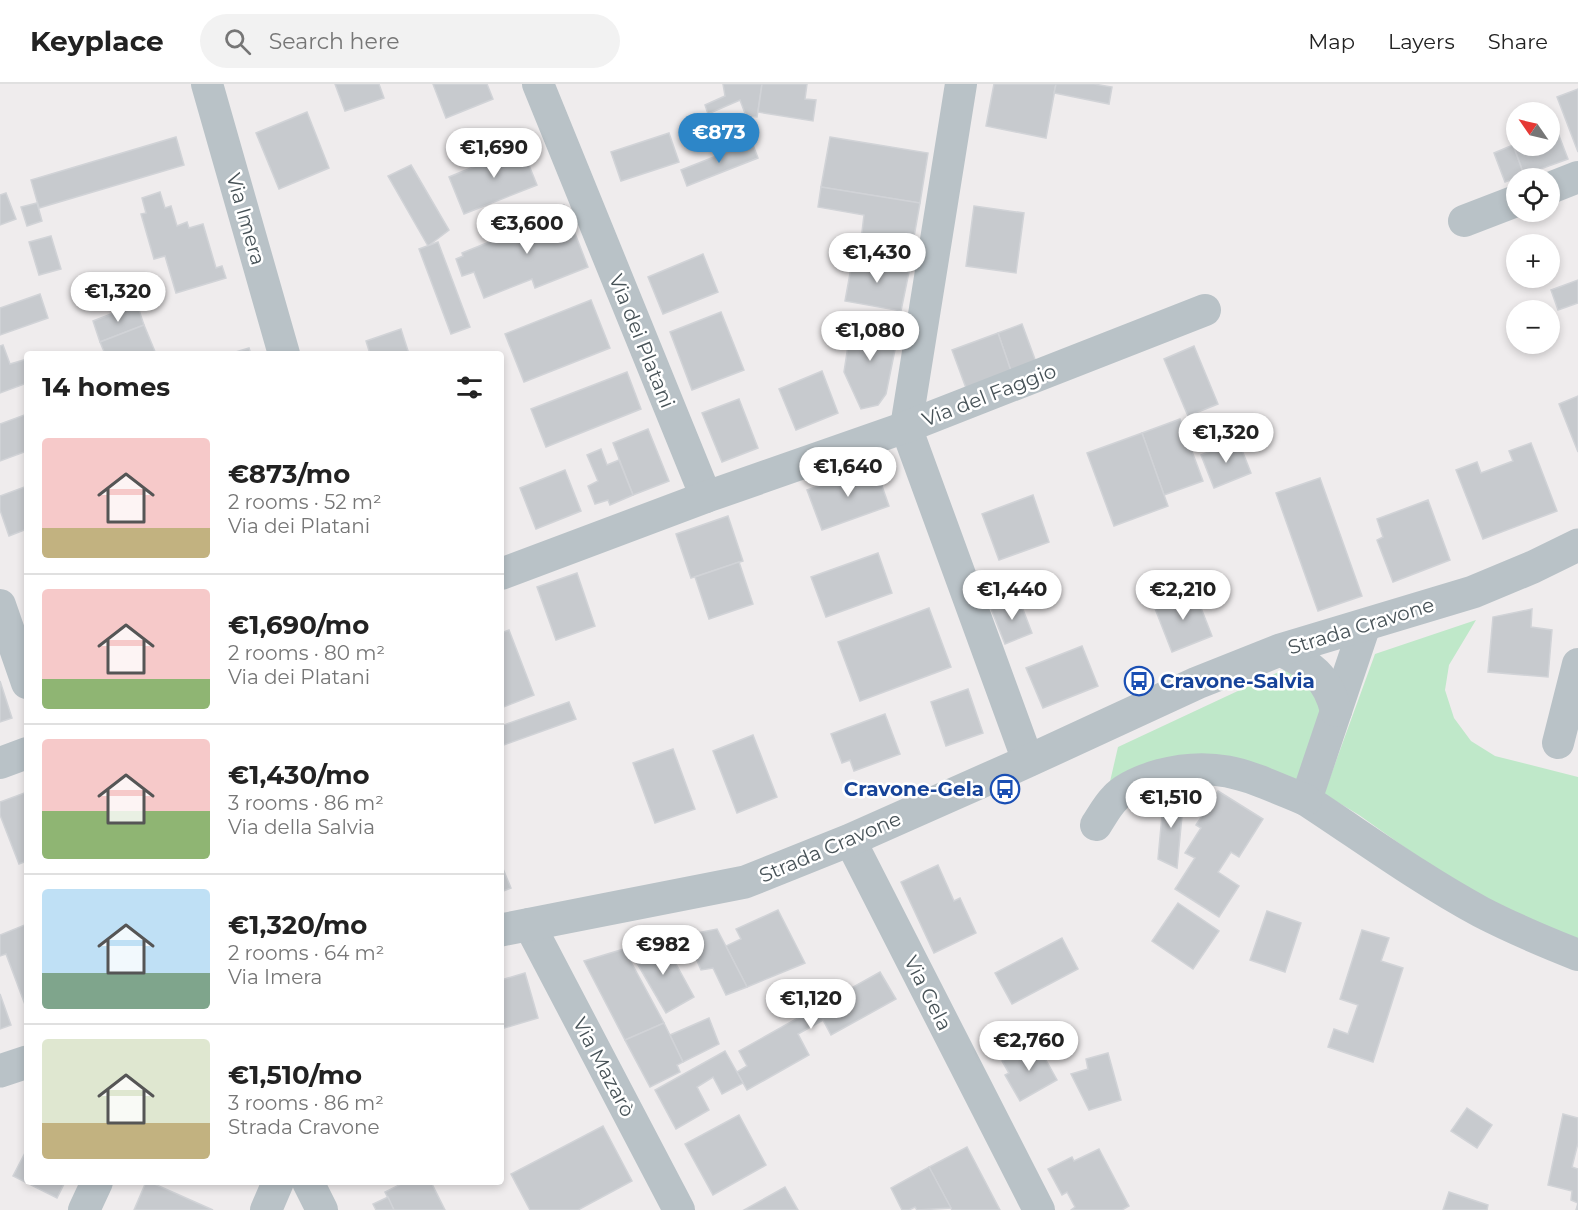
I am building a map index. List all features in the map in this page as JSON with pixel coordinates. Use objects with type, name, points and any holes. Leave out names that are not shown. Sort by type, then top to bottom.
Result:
[{"type":"street","name":"Via Imera","points":[[207,84],[283,351]]},
{"type":"street","name":"Via dei Platani","points":[[538,84],[706,497]]},
{"type":"street","points":[[961,84],[906,427],[1028,761]]},
{"type":"street","points":[[1560,184],[1578,177]]},
{"type":"street","points":[[1464,221],[1506,205]]},
{"type":"street","name":"Via del Faggio","points":[[504,573],[706,497],[906,427],[1204,310]]},
{"type":"street","name":"Strada Cravone","points":[[515,927],[745,882],[850,840],[1197,683],[1280,650],[1473,592],[1578,545]]},
{"type":"street","points":[[0,605],[24,674]]},
{"type":"street","points":[[1306,800],[1365,625]]},
{"type":"street","points":[[1280,650],[1302,661],[1316,672],[1333,698],[1336,711]]},
{"type":"street","points":[[1558,743],[1578,663]]},
{"type":"street","points":[[0,763],[24,754]]},
{"type":"street","points":[[1096,825],[1116,797],[1147,779],[1182,769],[1215,768],[1242,774],[1306,800],[1450,894],[1533,937],[1578,955]]},
{"type":"street","name":"Via Gela","points":[[850,840],[1039,1210]]},
{"type":"street","name":"Via Mazarò","points":[[515,927],[679,1210]]},
{"type":"street","points":[[0,1071],[24,1063]]},
{"type":"street","points":[[84,1210],[96,1185]]},
{"type":"street","points":[[266,1210],[277,1185]]},
{"type":"street","points":[[310,1185],[322,1210]]},
{"type":"green space","points":[[1476,620],[1449,665],[1445,690],[1454,718],[1471,741],[1495,756],[1578,777],[1578,940],[1538,924],[1451,880],[1359,815],[1324,794],[1375,654]]},
{"type":"green space","points":[[1285,669],[1323,697],[1302,784],[1269,769],[1109,786],[1118,747]]},
{"type":"building","points":[[335,84],[379,84],[384,98],[345,111]]},
{"type":"building","points":[[433,84],[487,84],[493,99],[446,118]]},
{"type":"building","points":[[723,84],[762,84],[757,117],[746,116],[740,100],[708,114],[705,105],[725,96]]},
{"type":"building","points":[[762,84],[807,84],[805,99],[816,100],[813,121],[758,112]]},
{"type":"building","points":[[994,84],[1056,84],[1046,138],[986,126]]},
{"type":"building","points":[[1056,84],[1094,84],[1112,87],[1109,104],[1054,93]]},
{"type":"building","points":[[1578,89],[1578,152],[1560,102],[1557,97]]},
{"type":"building","points":[[307,112],[329,168],[279,189],[256,133]]},
{"type":"building","points":[[669,133],[679,162],[621,181],[611,152]]},
{"type":"building","points":[[176,137],[184,165],[39,208],[31,180]]},
{"type":"building","points":[[830,137],[928,153],[920,203],[821,187]]},
{"type":"building","points":[[1560,138],[1568,159],[1543,168],[1521,168],[1517,156],[1560,156]]},
{"type":"building","points":[[752,142],[758,158],[687,186],[681,170]]},
{"type":"building","points":[[520,143],[537,185],[464,214],[449,177],[483,163],[481,158]]},
{"type":"building","points":[[1506,148],[1506,156],[1517,156],[1521,168],[1506,168],[1505,182],[1494,153]]},
{"type":"building","points":[[411,165],[449,230],[428,246],[388,176]]},
{"type":"building","points":[[821,187],[920,203],[912,248],[861,240],[864,215],[818,207]]},
{"type":"building","points":[[160,192],[165,208],[171,206],[177,226],[187,222],[189,228],[203,224],[216,268],[222,266],[226,278],[176,293],[165,256],[154,259],[141,214],[146,213],[142,198]]},
{"type":"building","points":[[6,193],[16,219],[0,225],[0,195]]},
{"type":"building","points":[[37,203],[42,221],[27,226],[21,207]]},
{"type":"building","points":[[564,205],[588,267],[535,288],[532,279],[484,298],[474,272],[462,276],[456,259],[463,256],[462,253],[519,230],[517,224]]},
{"type":"building","points":[[974,206],[1024,213],[1016,273],[966,266]]},
{"type":"building","points":[[51,236],[61,269],[39,275],[29,242]]},
{"type":"building","points":[[438,242],[470,327],[451,334],[419,249]]},
{"type":"building","points":[[703,254],[718,292],[663,314],[648,277]]},
{"type":"building","points":[[853,257],[910,267],[901,311],[845,301]]},
{"type":"building","points":[[1578,280],[1578,303],[1560,309],[1560,300],[1554,300],[1551,290]]},
{"type":"building","points":[[40,294],[48,318],[0,335],[0,308]]},
{"type":"building","points":[[591,300],[610,348],[524,382],[505,334]]},
{"type":"building","points":[[137,304],[144,325],[100,342],[93,321]]},
{"type":"building","points":[[721,312],[744,370],[692,390],[670,332]]},
{"type":"building","points":[[852,320],[899,330],[886,394],[878,405],[861,409],[844,372]]},
{"type":"building","points":[[1022,324],[1036,362],[1011,371],[998,333]]},
{"type":"building","points":[[144,325],[155,351],[104,351],[100,342]]},
{"type":"building","points":[[401,329],[408,351],[369,351],[366,341]]},
{"type":"building","points":[[998,333],[1011,371],[966,388],[952,350]]},
{"type":"building","points":[[3,345],[10,364],[24,360],[24,384],[0,393],[0,346]]},
{"type":"building","points":[[1194,346],[1218,404],[1188,416],[1164,359]]},
{"type":"building","points":[[822,371],[838,413],[796,430],[779,389]]},
{"type":"building","points":[[627,372],[641,409],[546,447],[531,409]]},
{"type":"building","points":[[1578,396],[1578,452],[1559,404]]},
{"type":"building","points":[[739,399],[758,448],[722,462],[702,413]]},
{"type":"building","points":[[24,415],[24,452],[0,461],[0,424]]},
{"type":"building","points":[[1180,419],[1203,481],[1164,495],[1142,433]]},
{"type":"building","points":[[648,429],[669,481],[633,495],[613,443]]},
{"type":"building","points":[[1142,433],[1168,506],[1114,526],[1087,453]]},
{"type":"building","points":[[1238,440],[1251,473],[1214,488],[1201,455]]},
{"type":"building","points":[[1531,443],[1557,511],[1483,539],[1456,470],[1477,462],[1481,473],[1513,461],[1509,451]]},
{"type":"building","points":[[601,449],[607,465],[619,460],[633,495],[610,505],[608,500],[595,504],[588,486],[598,481],[587,455]]},
{"type":"building","points":[[875,466],[889,506],[822,530],[807,490]]},
{"type":"building","points":[[565,470],[581,511],[536,529],[520,488]]},
{"type":"building","points":[[1320,478],[1362,596],[1318,611],[1276,493]]},
{"type":"building","points":[[24,487],[24,530],[9,536],[0,510],[0,496]]},
{"type":"building","points":[[1033,495],[1049,542],[999,560],[982,514]]},
{"type":"building","points":[[1428,500],[1450,560],[1393,582],[1377,540],[1383,537],[1377,519]]},
{"type":"building","points":[[728,516],[743,561],[691,578],[676,534]]},
{"type":"building","points":[[878,553],[892,593],[826,617],[811,577]]},
{"type":"building","points":[[739,562],[753,604],[709,619],[695,577]]},
{"type":"building","points":[[577,573],[595,626],[556,640],[537,587]]},
{"type":"building","points":[[1194,590],[1212,636],[1172,652],[1154,606]]},
{"type":"building","points":[[1019,599],[1032,633],[1005,644],[991,609]]},
{"type":"building","points":[[929,608],[951,667],[860,701],[838,642]]},
{"type":"building","points":[[1532,609],[1531,627],[1552,630],[1548,677],[1488,672],[1493,617]]},
{"type":"building","points":[[509,630],[534,695],[504,707],[504,632]]},
{"type":"building","points":[[1082,646],[1098,686],[1043,708],[1026,668]]},
{"type":"building","points":[[0,681],[12,718],[0,722]]},
{"type":"building","points":[[968,689],[983,733],[946,746],[931,702]]},
{"type":"building","points":[[569,702],[576,719],[504,745],[504,725]]},
{"type":"building","points":[[885,714],[900,754],[854,771],[850,760],[842,763],[831,734]]},
{"type":"building","points":[[753,735],[777,797],[737,813],[713,751]]},
{"type":"building","points":[[673,749],[695,809],[655,823],[633,763]]},
{"type":"building","points":[[1218,791],[1263,819],[1239,857],[1231,852],[1218,872],[1239,886],[1219,917],[1175,889],[1195,858],[1185,853],[1201,828],[1196,825]]},
{"type":"building","points":[[24,793],[24,862],[19,864],[0,815],[0,802]]},
{"type":"building","points":[[1164,793],[1184,795],[1177,868],[1158,859]]},
{"type":"building","points":[[938,865],[954,901],[960,898],[976,933],[934,953],[901,882]]},
{"type":"building","points":[[504,871],[511,888],[504,891]]},
{"type":"building","points":[[1178,903],[1219,931],[1193,969],[1152,941]]},
{"type":"building","points":[[778,910],[805,963],[747,987],[726,946],[741,939],[736,929]]},
{"type":"building","points":[[1267,911],[1301,923],[1285,972],[1250,960]]},
{"type":"building","points":[[24,925],[24,1002],[6,954],[0,956],[0,935]]},
{"type":"building","points":[[717,929],[747,987],[726,995],[713,968],[701,970],[686,935]]},
{"type":"building","points":[[1362,930],[1389,938],[1381,961],[1403,968],[1373,1062],[1328,1047],[1334,1029],[1348,1034],[1358,1005],[1340,999]]},
{"type":"building","points":[[1062,938],[1078,969],[1012,1004],[995,973]]},
{"type":"building","points":[[664,942],[694,997],[666,1013],[631,953]]},
{"type":"building","points":[[624,949],[664,1023],[625,1040],[584,961]]},
{"type":"building","points":[[880,972],[896,999],[831,1035],[823,1020],[798,1034],[809,1055],[747,1090],[737,1072],[747,1066],[739,1051]]},
{"type":"building","points":[[525,973],[538,1018],[504,1028],[504,979]]},
{"type":"building","points":[[0,994],[11,1025],[0,1029]]},
{"type":"building","points":[[709,1018],[719,1044],[683,1062],[670,1035]]},
{"type":"building","points":[[664,1023],[683,1062],[677,1065],[680,1072],[650,1087],[625,1040]]},
{"type":"building","points":[[1036,1042],[1057,1080],[1020,1101],[1005,1075],[1009,1073],[1002,1061]]},
{"type":"building","points":[[725,1051],[743,1083],[722,1094],[713,1077],[697,1087],[709,1110],[676,1129],[655,1090]]},
{"type":"building","points":[[1108,1053],[1121,1100],[1089,1110],[1071,1074],[1088,1069],[1086,1059]]},
{"type":"building","points":[[1467,1108],[1492,1125],[1477,1148],[1451,1131]]},
{"type":"building","points":[[1563,1114],[1578,1118],[1578,1143],[1572,1167],[1578,1169],[1578,1203],[1571,1200],[1572,1191],[1548,1185]]},
{"type":"building","points":[[739,1115],[766,1165],[713,1195],[685,1144]]},
{"type":"building","points":[[603,1126],[632,1181],[578,1210],[530,1210],[511,1174]]},
{"type":"building","points":[[967,1147],[1000,1210],[952,1210],[929,1167]]},
{"type":"building","points":[[1099,1149],[1129,1206],[1122,1210],[1071,1210],[1075,1207],[1067,1192],[1062,1195],[1048,1169],[1072,1157],[1074,1161]]},
{"type":"building","points":[[24,1155],[24,1182],[13,1176]]},
{"type":"building","points":[[929,1167],[951,1208],[917,1210],[915,1207],[902,1210],[891,1188]]},
{"type":"building","points":[[31,1185],[64,1185],[57,1198]]},
{"type":"building","points":[[145,1185],[157,1185],[213,1210],[134,1210]]},
{"type":"building","points":[[399,1185],[432,1185],[445,1210],[394,1210],[385,1192]]},
{"type":"building","points":[[785,1187],[798,1210],[744,1210]]},
{"type":"building","points":[[1449,1192],[1488,1205],[1487,1210],[1443,1210]]},
{"type":"building","points":[[388,1197],[394,1210],[376,1210],[373,1204]]},
{"type":"place","name":"Cravone-Salvia","points":[[1139,681]]},
{"type":"place","name":"Cravone-Gela","points":[[1005,789]]}]
